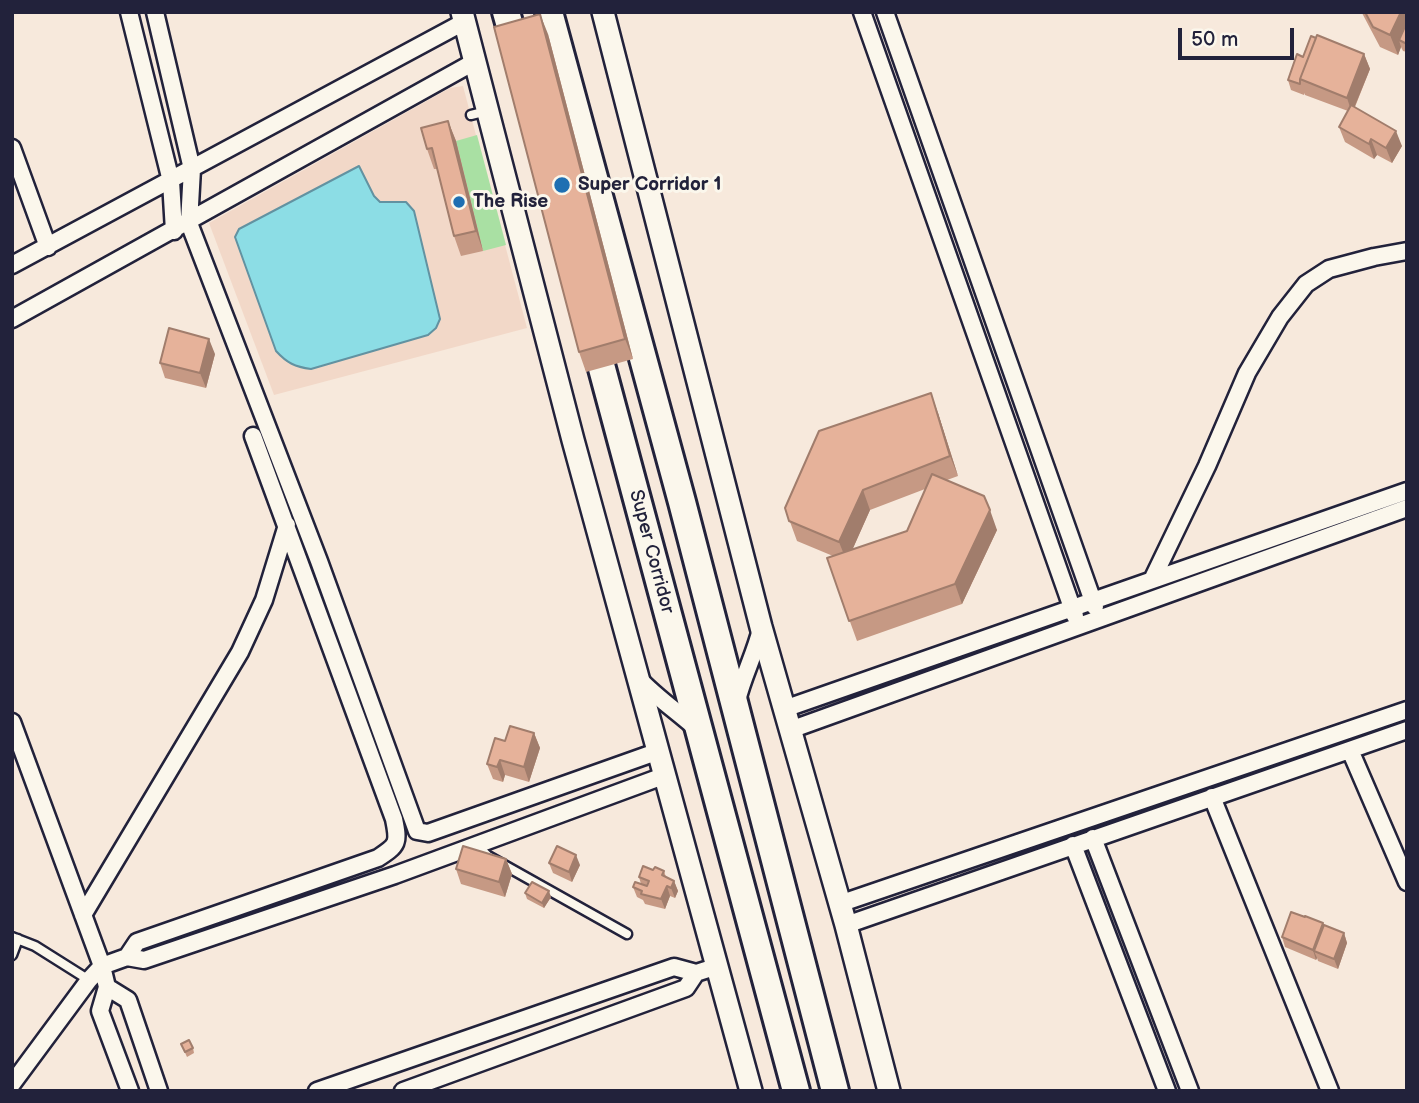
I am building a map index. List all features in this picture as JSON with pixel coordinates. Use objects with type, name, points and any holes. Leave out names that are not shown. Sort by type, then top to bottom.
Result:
[{"type":"main road","points":[[506,12],[524,79]]},
{"type":"main road","points":[[549,12],[748,750],[835,1091]]},
{"type":"main road","name":"Super Corridor","points":[[585,305],[796,1091]]},
{"type":"street","points":[[129,12],[171,181],[174,231]]},
{"type":"street","points":[[155,12],[192,169],[189,222],[319,561],[417,831],[428,833],[659,751]]},
{"type":"street","points":[[603,12],[761,627],[889,1091]]},
{"type":"street","points":[[862,12],[1077,625]]},
{"type":"street","points":[[885,12],[1099,617]]},
{"type":"street","points":[[12,265],[171,181],[463,17],[474,62],[479,113],[573,440],[751,1091]]},
{"type":"street","points":[[12,319],[474,62]]},
{"type":"street","points":[[12,148],[48,247]]},
{"type":"street","points":[[1153,578],[1207,466],[1247,373],[1280,317],[1306,284],[1329,269],[1407,251]]},
{"type":"street","points":[[127,957],[137,942],[378,858],[394,847],[398,836],[253,436]]},
{"type":"street","points":[[784,709],[1407,491]]},
{"type":"street","points":[[790,730],[1407,508]]},
{"type":"street","points":[[83,915],[240,652],[264,600],[287,525]]},
{"type":"street","points":[[736,705],[743,676],[754,656],[761,627]]},
{"type":"street","points":[[639,679],[658,699],[677,711],[700,732]]},
{"type":"street","points":[[842,915],[1407,709]]},
{"type":"street","points":[[12,722],[102,966],[107,987],[100,1011],[130,1091]]},
{"type":"street","points":[[842,915],[1073,845],[1407,730]]},
{"type":"street","points":[[1350,750],[1407,882]]},
{"type":"street","points":[[12,1084],[102,966],[127,957],[144,960],[477,845],[666,775]]},
{"type":"street","points":[[1212,797],[1330,1091]]},
{"type":"street","points":[[1093,838],[1190,1091]]},
{"type":"street","points":[[1073,845],[1167,1091]]},
{"type":"street","points":[[317,1091],[674,967],[696,973],[718,966]]},
{"type":"street","points":[[413,1089],[449,1083],[686,988],[696,973]]},
{"type":"street","points":[[107,987],[128,1000],[159,1091]]},
{"type":"lane","points":[[477,845],[488,856],[627,934]]},
{"type":"lane","points":[[12,955],[15,938],[35,946],[89,980]]},
{"type":"shaded area","points":[[463,86],[527,328],[274,395],[209,223],[450,88]]},
{"type":"green space","points":[[477,135],[506,245],[483,251],[456,141]]},
{"type":"water","points":[[359,166],[374,196],[380,202],[406,202],[414,211],[440,319],[436,328],[428,335],[311,369],[300,367],[276,351],[235,237],[239,229]]},
{"type":"building","points":[[1365,12],[1401,12],[1390,35],[1373,27]]},
{"type":"building","name":"Super Corridor 1","points":[[540,14],[625,339],[579,352],[494,27]]},
{"type":"building","points":[[1407,22],[1407,44],[1399,40]]},
{"type":"building","points":[[1317,35],[1364,54],[1347,98],[1300,79]]},
{"type":"building","points":[[1311,36],[1316,38],[1300,84],[1288,80],[1297,54],[1303,57]]},
{"type":"building","points":[[1351,105],[1396,131],[1386,148],[1371,139],[1369,144],[1339,127]]},
{"type":"building","name":"The Rise","points":[[448,121],[476,231],[454,236],[432,148],[427,149],[421,128]]},
{"type":"building","points":[[169,328],[209,339],[200,373],[160,363]]},
{"type":"building","points":[[931,393],[950,456],[863,490],[839,542],[789,521],[785,508],[819,431]]},
{"type":"building","points":[[932,474],[984,496],[990,510],[955,584],[849,621],[827,558],[907,531]]},
{"type":"building","points":[[510,726],[534,733],[524,767],[500,760],[497,767],[487,764],[495,738],[505,741]]},
{"type":"building","points":[[463,846],[506,859],[499,882],[456,869]]},
{"type":"building","points":[[557,846],[576,855],[569,872],[549,863]]},
{"type":"building","points":[[643,866],[664,871],[662,875],[674,881],[671,888],[667,886],[661,899],[641,894],[642,891],[633,887],[635,882],[647,886],[649,881],[639,877]]},
{"type":"building","points":[[532,882],[549,891],[542,903],[525,893]]},
{"type":"building","points":[[1291,912],[1323,923],[1313,950],[1282,937]]},
{"type":"building","points":[[1324,925],[1344,933],[1334,959],[1314,951]]},
{"type":"building","points":[[189,1040],[193,1048],[185,1052],[181,1044]]},
{"type":"place","name":"Super Corridor 1","points":[[562,185]]},
{"type":"place","name":"The Rise","points":[[459,202]]}]
